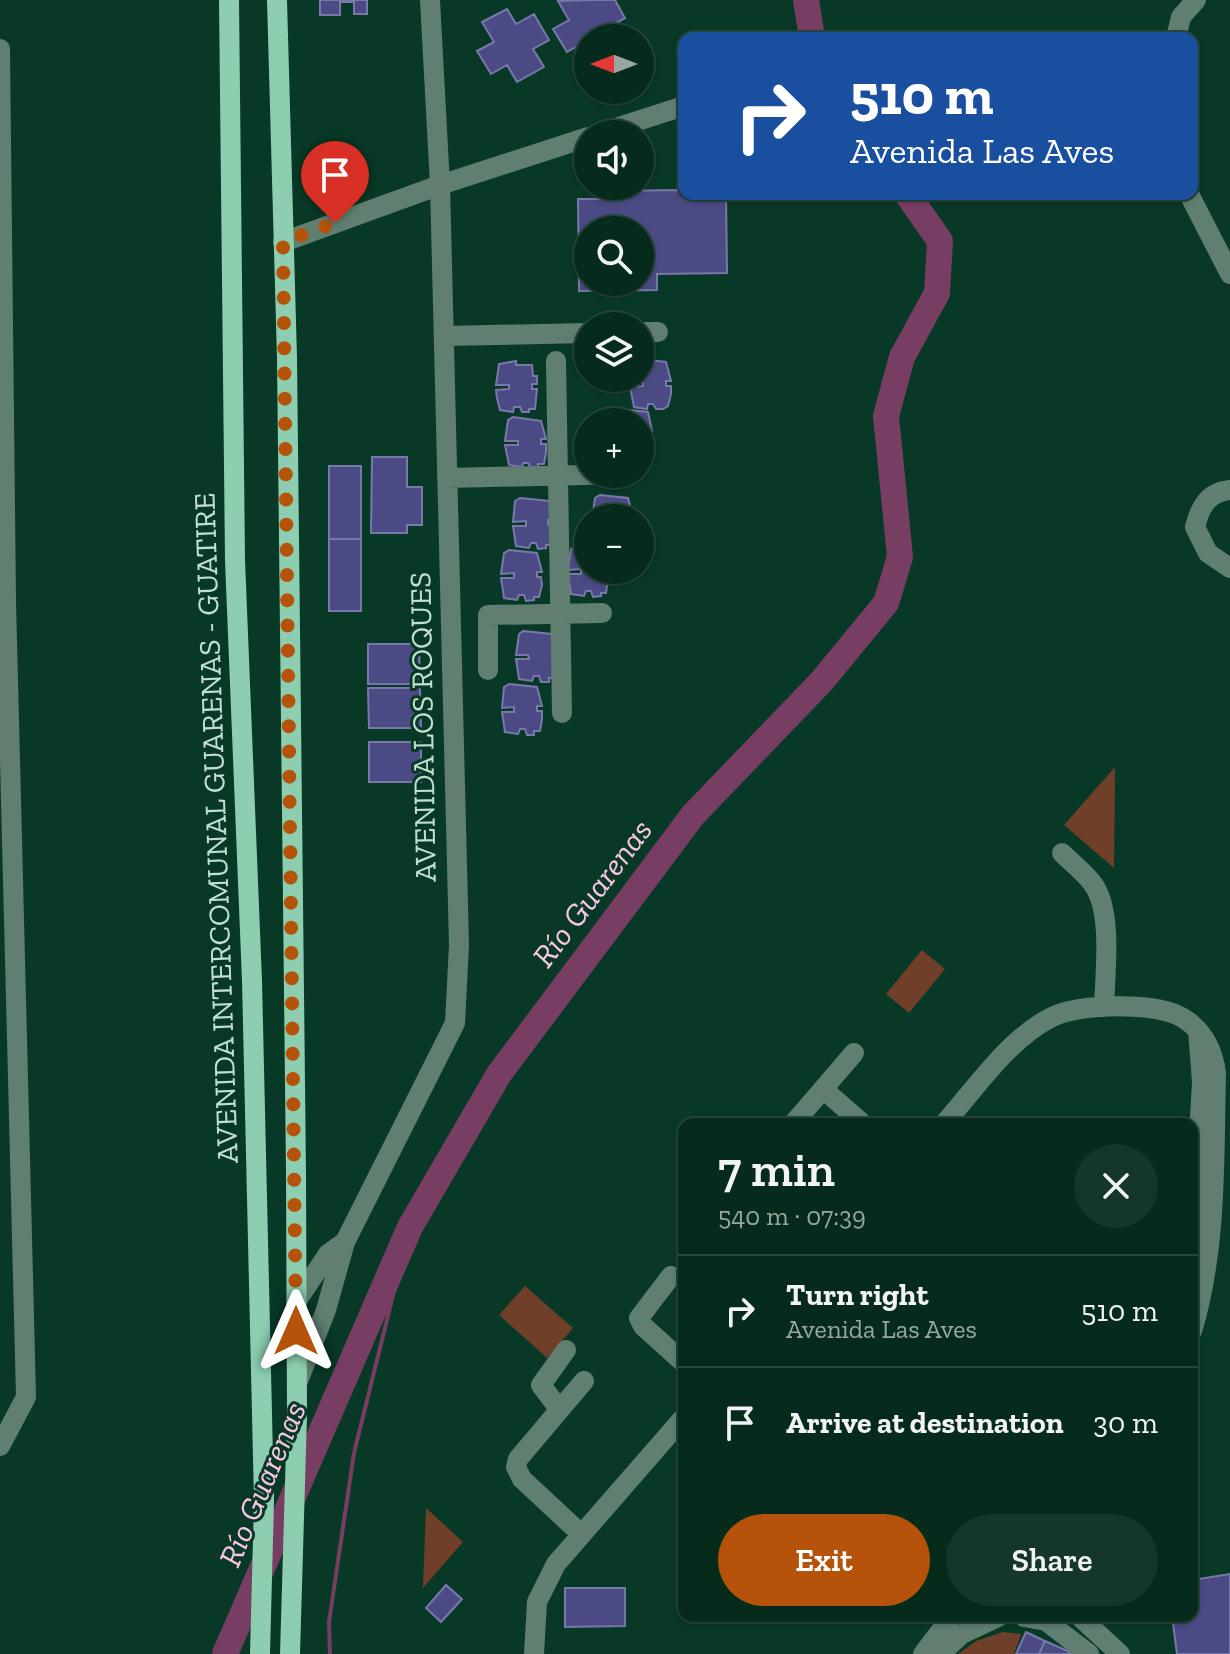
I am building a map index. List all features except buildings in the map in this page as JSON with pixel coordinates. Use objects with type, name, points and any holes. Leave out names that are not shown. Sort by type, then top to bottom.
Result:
[{"type":"main road","name":"AVENIDA INTERCOMUNAL GUARENAS - GUATIRE","points":[[229,0],[235,560],[252,981],[264,1501],[260,1654]]},
{"type":"main road","points":[[277,0],[283,242],[297,1415],[290,1654]]},
{"type":"street","name":"AVENIDA LOS ROQUES","points":[[296,1385],[326,1310],[345,1242],[455,1023],[459,945],[440,185],[430,0]]},
{"type":"street","points":[[1177,32],[1181,17],[1196,0]]},
{"type":"street","points":[[0,49],[4,683],[26,1397],[0,1446]]},
{"type":"street","points":[[640,120],[678,108]]},
{"type":"street","points":[[283,242],[440,185],[574,142]]},
{"type":"street","points":[[1192,200],[1230,274]]},
{"type":"street","points":[[444,336],[574,333]]},
{"type":"street","points":[[556,361],[562,713]]},
{"type":"street","points":[[447,478],[574,475]]},
{"type":"street","points":[[1230,490],[1211,496],[1200,508],[1195,527],[1208,553],[1230,568]]},
{"type":"street","points":[[488,670],[488,615],[602,613]]},
{"type":"street","points":[[1062,853],[1093,883],[1100,896],[1106,952],[1104,1007]]},
{"type":"street","points":[[952,1118],[1009,1051],[1053,1016],[1078,1008],[1104,1007],[1162,1010],[1182,1017],[1198,1030],[1213,1051],[1216,1106],[1206,1278],[1198,1308]]},
{"type":"street","points":[[1198,1030],[1202,1082],[1198,1152]]},
{"type":"street","points":[[798,1118],[854,1053]]},
{"type":"street","points":[[823,1089],[856,1118]]},
{"type":"street","name":"AVENIDA LOS ROQUES","points":[[296,1302],[328,1254],[345,1242]]},
{"type":"street","points":[[671,1276],[639,1318],[643,1326],[678,1358]]},
{"type":"street","points":[[559,1409],[541,1385],[566,1350]]},
{"type":"street","points":[[580,1533],[522,1479],[516,1467],[518,1459],[584,1381]]},
{"type":"street","points":[[534,1654],[537,1602],[556,1564],[678,1424]]},
{"type":"street","points":[[923,1654],[947,1622]]},
{"type":"street","points":[[940,1654],[962,1634],[985,1622]]},
{"type":"street","points":[[1047,1622],[1089,1654]]},
{"type":"street","points":[[1085,1622],[1120,1654]]},
{"type":"shaded area","points":[[1115,767],[1114,868],[1064,825]]},
{"type":"shaded area","points":[[922,950],[945,969],[909,1013],[886,994]]},
{"type":"shaded area","points":[[525,1286],[573,1328],[547,1358],[499,1315]]},
{"type":"shaded area","points":[[426,1508],[463,1542],[423,1588]]},
{"type":"shaded area","points":[[1003,1632],[1021,1634],[1014,1654],[958,1654],[976,1641]]},
{"type":"waterway","name":"Río Guarenas","points":[[806,0],[811,32]]},
{"type":"waterway","name":"Río Guarenas","points":[[225,1654],[410,1227],[499,1074],[693,815],[821,682],[886,603],[900,557],[886,416],[902,357],[937,293],[940,241],[911,200]]},
{"type":"waterway","points":[[330,1654],[329,1622],[354,1453],[410,1227]]},
{"type":"route","points":[[296,1331],[287,358],[283,242],[335,223]]}]
